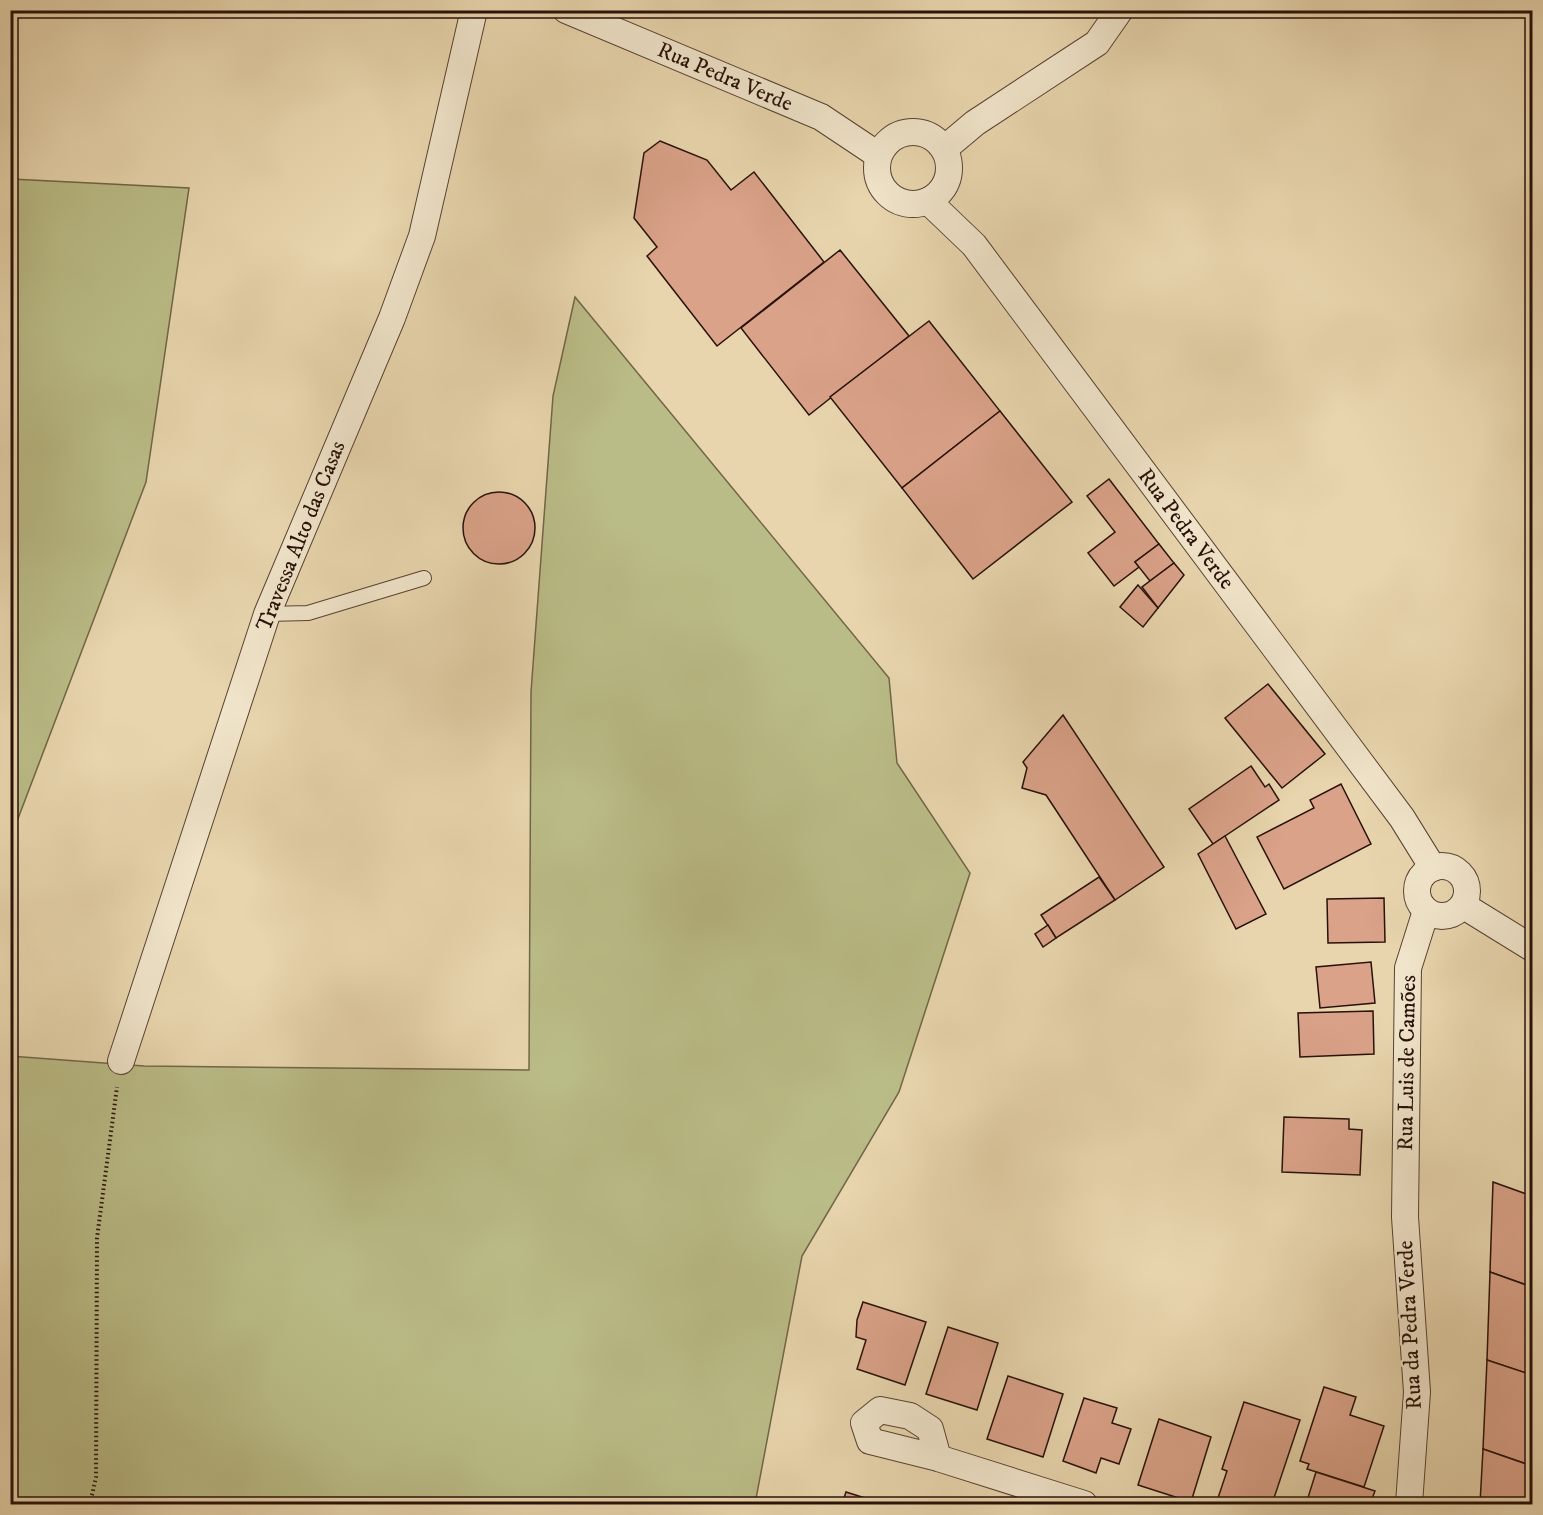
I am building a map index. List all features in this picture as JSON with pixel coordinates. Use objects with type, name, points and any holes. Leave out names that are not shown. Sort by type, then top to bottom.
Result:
[{"type":"street","name":"Travessa Alto das Casas","points":[[121,1061],[267,614],[392,318],[422,236],[474,10]]},
{"type":"street","name":"Rua Pedra Verde","points":[[566,10],[821,117],[878,155]]},
{"type":"street","points":[[944,149],[975,123],[1097,43],[1120,10]]},
{"type":"street","points":[[915,131],[937,140],[944,149],[949,160],[949,172],[938,194],[928,201],[916,204],[903,203],[892,198],[883,189],[876,166],[878,155],[893,137],[915,131]]},
{"type":"street","name":"Rua Pedra Verde","points":[[928,201],[974,245],[1395,809],[1433,868]]},
{"type":"street","points":[[1444,866],[1454,869],[1467,885],[1468,896],[1464,906],[1456,913],[1435,916],[1419,903],[1418,882],[1425,873],[1433,868],[1444,866]]},
{"type":"street","points":[[1464,906],[1533,948]]},
{"type":"street","name":"Rua Luis de Camões","points":[[1405,1217],[1407,968],[1426,911]]},
{"type":"street","name":"Rua da Pedra Verde","points":[[1405,1217],[1417,1392],[1409,1504]]},
{"type":"street","points":[[938,1458],[1084,1504]]},
{"type":"lane","points":[[267,614],[308,613],[424,578]]},
{"type":"path","points":[[90,1504],[96,1477],[97,1238],[121,1061]]},
{"type":"green space","points":[[11,179],[189,188],[146,482],[11,837]]},
{"type":"green space","points":[[575,297],[889,678],[897,763],[970,873],[899,1092],[802,1256],[755,1504],[11,1504],[10,1056],[144,1066],[529,1070],[531,692],[553,396]]},
{"type":"building","points":[[660,141],[707,160],[731,190],[754,172],[824,262],[717,346],[647,256],[657,247],[634,218],[644,153]]},
{"type":"building","points":[[840,250],[909,336],[809,415],[741,328]]},
{"type":"building","points":[[929,321],[1000,411],[902,488],[830,397]]},
{"type":"building","points":[[1000,411],[1072,502],[973,579],[902,488]]},
{"type":"building","points":[[1109,479],[1159,544],[1135,562],[1139,567],[1114,586],[1088,553],[1115,532],[1087,496]]},
{"type":"building","points":[[506,492],[525,502],[533,514],[535,528],[533,542],[525,554],[513,562],[492,564],[473,554],[465,542],[463,521],[473,502],[485,494]]},
{"type":"building","points":[[1159,544],[1174,563],[1150,581],[1135,562]]},
{"type":"building","points":[[1174,563],[1184,575],[1158,608],[1142,587]]},
{"type":"building","points":[[1138,585],[1158,608],[1143,627],[1120,607]]},
{"type":"building","points":[[1268,684],[1325,754],[1282,788],[1225,718]]},
{"type":"building","points":[[1063,715],[1164,867],[1115,900],[1046,795],[1022,788],[1027,768],[1023,762]]},
{"type":"building","points":[[1251,766],[1265,787],[1269,784],[1279,800],[1213,844],[1189,809]]},
{"type":"building","points":[[1341,784],[1371,844],[1284,889],[1257,837],[1314,808],[1310,800]]},
{"type":"building","points":[[1225,836],[1266,914],[1236,929],[1198,854]]},
{"type":"building","points":[[1099,877],[1115,900],[1056,938],[1041,915]]},
{"type":"building","points":[[1384,898],[1385,942],[1328,943],[1327,899]]},
{"type":"building","points":[[1048,925],[1056,938],[1043,947],[1035,934]]},
{"type":"building","points":[[1371,962],[1375,1003],[1320,1008],[1316,967]]},
{"type":"building","points":[[1373,1011],[1374,1054],[1300,1057],[1298,1013]]},
{"type":"building","points":[[1284,1117],[1349,1119],[1349,1129],[1362,1130],[1360,1175],[1282,1172]]},
{"type":"building","points":[[1493,1182],[1532,1196],[1532,1287],[1490,1272]]},
{"type":"building","points":[[1490,1272],[1532,1287],[1532,1375],[1487,1360]]},
{"type":"building","points":[[863,1302],[926,1322],[905,1385],[857,1369],[866,1340],[856,1337],[857,1320]]},
{"type":"building","points":[[948,1327],[998,1343],[977,1410],[926,1394]]},
{"type":"building","points":[[1487,1360],[1532,1375],[1532,1466],[1483,1449]]},
{"type":"building","points":[[1008,1376],[1063,1394],[1043,1457],[987,1439]]},
{"type":"building","points":[[1324,1387],[1356,1397],[1350,1415],[1384,1426],[1364,1487],[1307,1469],[1309,1464],[1300,1461]]},
{"type":"building","points":[[1084,1398],[1117,1408],[1112,1423],[1131,1429],[1119,1464],[1101,1458],[1096,1473],[1063,1461]]},
{"type":"building","points":[[1244,1402],[1300,1420],[1272,1504],[1216,1504],[1227,1471],[1222,1469]]},
{"type":"building","points":[[1159,1419],[1211,1437],[1191,1502],[1138,1485]]},
{"type":"building","points":[[1483,1449],[1532,1466],[1532,1504],[1480,1504]]},
{"type":"building","points":[[1316,1472],[1375,1491],[1370,1504],[1306,1504]]},
{"type":"building","points":[[846,1492],[884,1504],[842,1504]]}]
